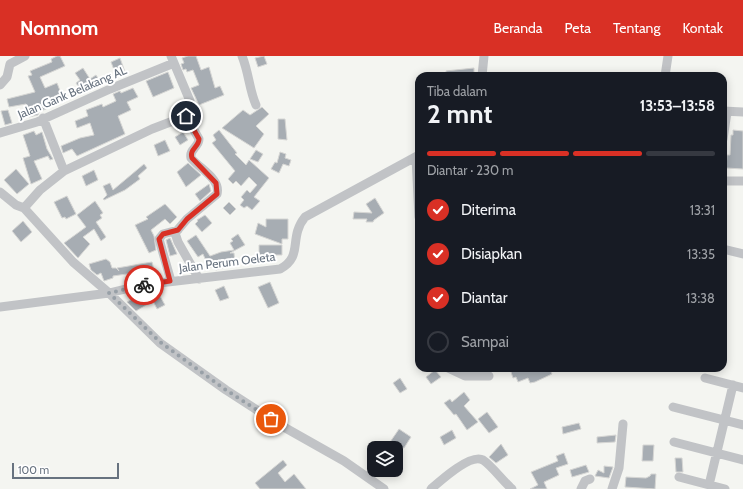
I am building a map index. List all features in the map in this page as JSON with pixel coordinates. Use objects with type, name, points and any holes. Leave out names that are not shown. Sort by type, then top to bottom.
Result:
[{"type":"street","points":[[0,85],[7,77],[10,64],[25,56]]},
{"type":"street","points":[[242,56],[248,71],[250,89],[256,106]]},
{"type":"street","points":[[482,72],[484,56]]},
{"type":"street","points":[[666,72],[668,56]]},
{"type":"street","name":"Jalan Gank Belakang AL","points":[[0,133],[37,122],[173,60],[190,101],[189,110],[186,116]]},
{"type":"street","points":[[727,111],[743,112]]},
{"type":"street","points":[[24,208],[40,190],[64,171],[116,148],[152,129],[186,116],[199,139],[199,142],[192,151],[192,158],[216,183],[218,191],[217,194],[187,219],[175,233],[175,236],[199,279]]},
{"type":"street","points":[[43,118],[64,171]]},
{"type":"street","name":"Jalan Perum Oeleta","points":[[109,293],[142,285],[199,279],[280,268],[285,266],[294,256],[295,236],[299,225],[305,218],[415,158]]},
{"type":"street","points":[[727,181],[743,181]]},
{"type":"street","points":[[0,192],[16,205],[24,208],[73,262],[109,293],[160,342],[226,390],[282,426],[344,462],[384,489]]},
{"type":"street","points":[[170,281],[159,239],[163,234],[178,230]]},
{"type":"street","points":[[727,250],[743,254]]},
{"type":"street","points":[[0,307],[109,293]]},
{"type":"street","points":[[456,372],[464,376],[489,376]]},
{"type":"street","points":[[704,378],[743,388]]},
{"type":"street","points":[[709,485],[733,385]]},
{"type":"street","points":[[673,406],[743,425]]},
{"type":"street","points":[[612,489],[619,468],[623,424]]},
{"type":"street","points":[[674,442],[743,460]]},
{"type":"street","points":[[431,489],[449,473],[473,459],[478,459],[485,462],[512,489]]},
{"type":"street","points":[[679,477],[725,489]]},
{"type":"street","points":[[581,489],[585,482],[590,479]]},
{"type":"building","points":[[60,56],[65,66],[40,77],[45,88],[57,83],[64,101],[39,112],[38,115],[29,117],[26,104],[9,107],[7,99],[35,92],[28,76],[32,75],[30,71],[52,62],[51,59]]},
{"type":"building","points":[[196,56],[201,70],[209,67],[215,88],[220,86],[224,95],[199,105],[191,88],[199,85],[193,70],[187,72],[186,69],[183,70],[181,64],[184,63],[182,58]]},
{"type":"building","points":[[264,56],[267,64],[258,67],[255,58]]},
{"type":"building","points":[[120,58],[125,72],[116,75],[111,62]]},
{"type":"building","points":[[83,68],[90,79],[96,75],[99,80],[85,89],[84,87],[80,89],[76,83],[80,80],[75,73]]},
{"type":"building","points":[[474,68],[474,72],[446,71]]},
{"type":"building","points":[[168,72],[174,88],[153,97],[146,81]]},
{"type":"building","points":[[133,88],[138,97],[127,102],[131,110],[118,116],[125,134],[77,156],[72,149],[63,153],[61,146],[80,138],[94,135],[90,123],[77,128],[75,121],[88,116],[86,110],[102,104],[103,107],[116,101],[113,94],[120,91],[121,93]]},
{"type":"building","points":[[262,107],[269,114],[256,126],[264,134],[254,148],[222,128],[243,110],[250,115]]},
{"type":"building","points":[[8,110],[12,123],[5,125],[1,111]]},
{"type":"building","points":[[278,119],[285,119],[287,140],[278,139]]},
{"type":"building","points":[[219,130],[237,153],[235,154],[246,165],[249,160],[269,178],[254,197],[260,201],[252,210],[247,206],[244,208],[240,205],[244,200],[241,197],[247,190],[250,193],[257,185],[249,177],[241,186],[236,181],[233,184],[228,179],[235,171],[212,143],[216,140],[213,135]]},
{"type":"building","points":[[733,130],[743,131],[743,169],[727,168],[727,155],[730,155],[731,135],[733,135]]},
{"type":"building","points":[[34,131],[36,135],[42,132],[47,149],[53,159],[50,160],[48,156],[34,161],[42,179],[31,184],[23,158],[30,156],[23,135]]},
{"type":"building","points":[[183,132],[188,140],[180,145],[175,137]]},
{"type":"building","points":[[165,140],[170,151],[158,156],[154,145]]},
{"type":"building","points":[[256,150],[263,154],[258,162],[250,159]]},
{"type":"building","points":[[280,152],[286,154],[285,158],[291,160],[289,166],[283,164],[279,173],[271,169],[275,162],[277,163]]},
{"type":"building","points":[[188,163],[201,175],[186,187],[177,172]]},
{"type":"building","points":[[144,164],[147,168],[138,176],[140,179],[125,190],[104,200],[103,199],[107,195],[103,186],[110,183],[113,190]]},
{"type":"building","points":[[16,169],[29,184],[17,194],[4,180]]},
{"type":"building","points":[[94,170],[98,180],[86,186],[82,176]]},
{"type":"building","points":[[209,184],[211,191],[200,201],[195,194]]},
{"type":"building","points":[[67,196],[76,214],[66,219],[65,217],[62,218],[54,202]]},
{"type":"building","points":[[375,198],[384,213],[373,222],[366,222],[367,219],[353,219],[354,212],[372,213],[366,204]]},
{"type":"building","points":[[95,201],[103,213],[100,215],[102,218],[96,222],[106,237],[101,241],[94,229],[83,237],[90,244],[78,258],[64,243],[86,227],[77,215]]},
{"type":"building","points":[[229,202],[236,209],[230,215],[223,208]]},
{"type":"building","points":[[165,204],[177,217],[170,224],[165,219],[151,230],[154,236],[156,250],[149,253],[135,225],[148,219],[146,217]]},
{"type":"building","points":[[205,215],[212,223],[202,232],[195,224],[198,221],[197,220]]},
{"type":"building","points":[[266,219],[288,219],[288,239],[282,239],[282,244],[255,234],[258,223],[266,227]]},
{"type":"building","points":[[23,221],[32,232],[21,242],[12,231]]},
{"type":"building","points":[[238,234],[245,245],[230,253],[234,253],[235,264],[216,270],[212,267],[209,268],[203,254],[198,257],[187,241],[196,235],[210,256],[221,252],[234,250],[230,243],[233,241],[231,239]]},
{"type":"building","points":[[170,238],[177,254],[170,256],[166,240]]},
{"type":"building","points":[[259,245],[282,245],[282,255],[259,255]]},
{"type":"building","points":[[106,259],[110,262],[112,268],[116,268],[119,271],[117,268],[152,262],[154,270],[113,276],[113,278],[104,281],[101,273],[97,275],[91,270],[89,264]]},
{"type":"building","points":[[270,282],[279,303],[268,308],[258,287]]},
{"type":"building","points":[[224,286],[229,298],[220,301],[215,290]]},
{"type":"building","points":[[156,289],[165,305],[157,309],[153,301],[136,311],[127,302],[143,293]]},
{"type":"building","points":[[432,372],[437,372],[441,377],[431,384],[426,377]]},
{"type":"building","points":[[511,372],[551,372],[552,374],[530,383],[528,378],[518,382],[516,377],[513,378]]},
{"type":"building","points":[[400,378],[407,389],[400,393],[393,383]]},
{"type":"building","points":[[464,392],[470,400],[464,406],[478,422],[467,430],[456,414],[454,415],[444,403],[450,399],[452,402]]},
{"type":"building","points":[[487,412],[498,427],[489,433],[478,419]]},
{"type":"building","points":[[579,423],[581,429],[563,434],[562,427]]},
{"type":"building","points":[[399,429],[411,437],[404,448],[403,441],[391,441]]},
{"type":"building","points":[[452,430],[456,438],[444,445],[440,437]]},
{"type":"building","points":[[616,435],[615,442],[597,443],[597,437]]},
{"type":"building","points":[[501,444],[508,455],[496,463],[489,457]]},
{"type":"building","points":[[643,445],[654,445],[653,461],[642,461]]},
{"type":"building","points":[[564,453],[568,464],[556,468],[559,475],[544,482],[547,489],[530,489],[538,485],[531,472],[558,461],[556,456]]},
{"type":"building","points":[[675,458],[682,458],[683,472],[676,472]]},
{"type":"building","points":[[283,460],[287,465],[278,473],[285,482],[294,474],[306,489],[260,489],[255,483]]},
{"type":"building","points":[[586,465],[589,472],[572,477],[570,470]]},
{"type":"building","points":[[604,466],[613,467],[609,478],[595,476],[598,470],[604,473]]},
{"type":"building","points":[[651,474],[656,474],[655,489],[625,487],[626,477],[646,478]]},
{"type":"way so far","points":[[144,285],[109,293],[160,342],[226,390],[271,419]]},
{"type":"route","points":[[144,285],[170,281],[170,276],[159,239],[163,234],[174,229],[178,230],[187,219],[217,194],[218,191],[216,183],[198,166],[190,155],[194,147],[199,142],[199,137],[186,116]]}]
